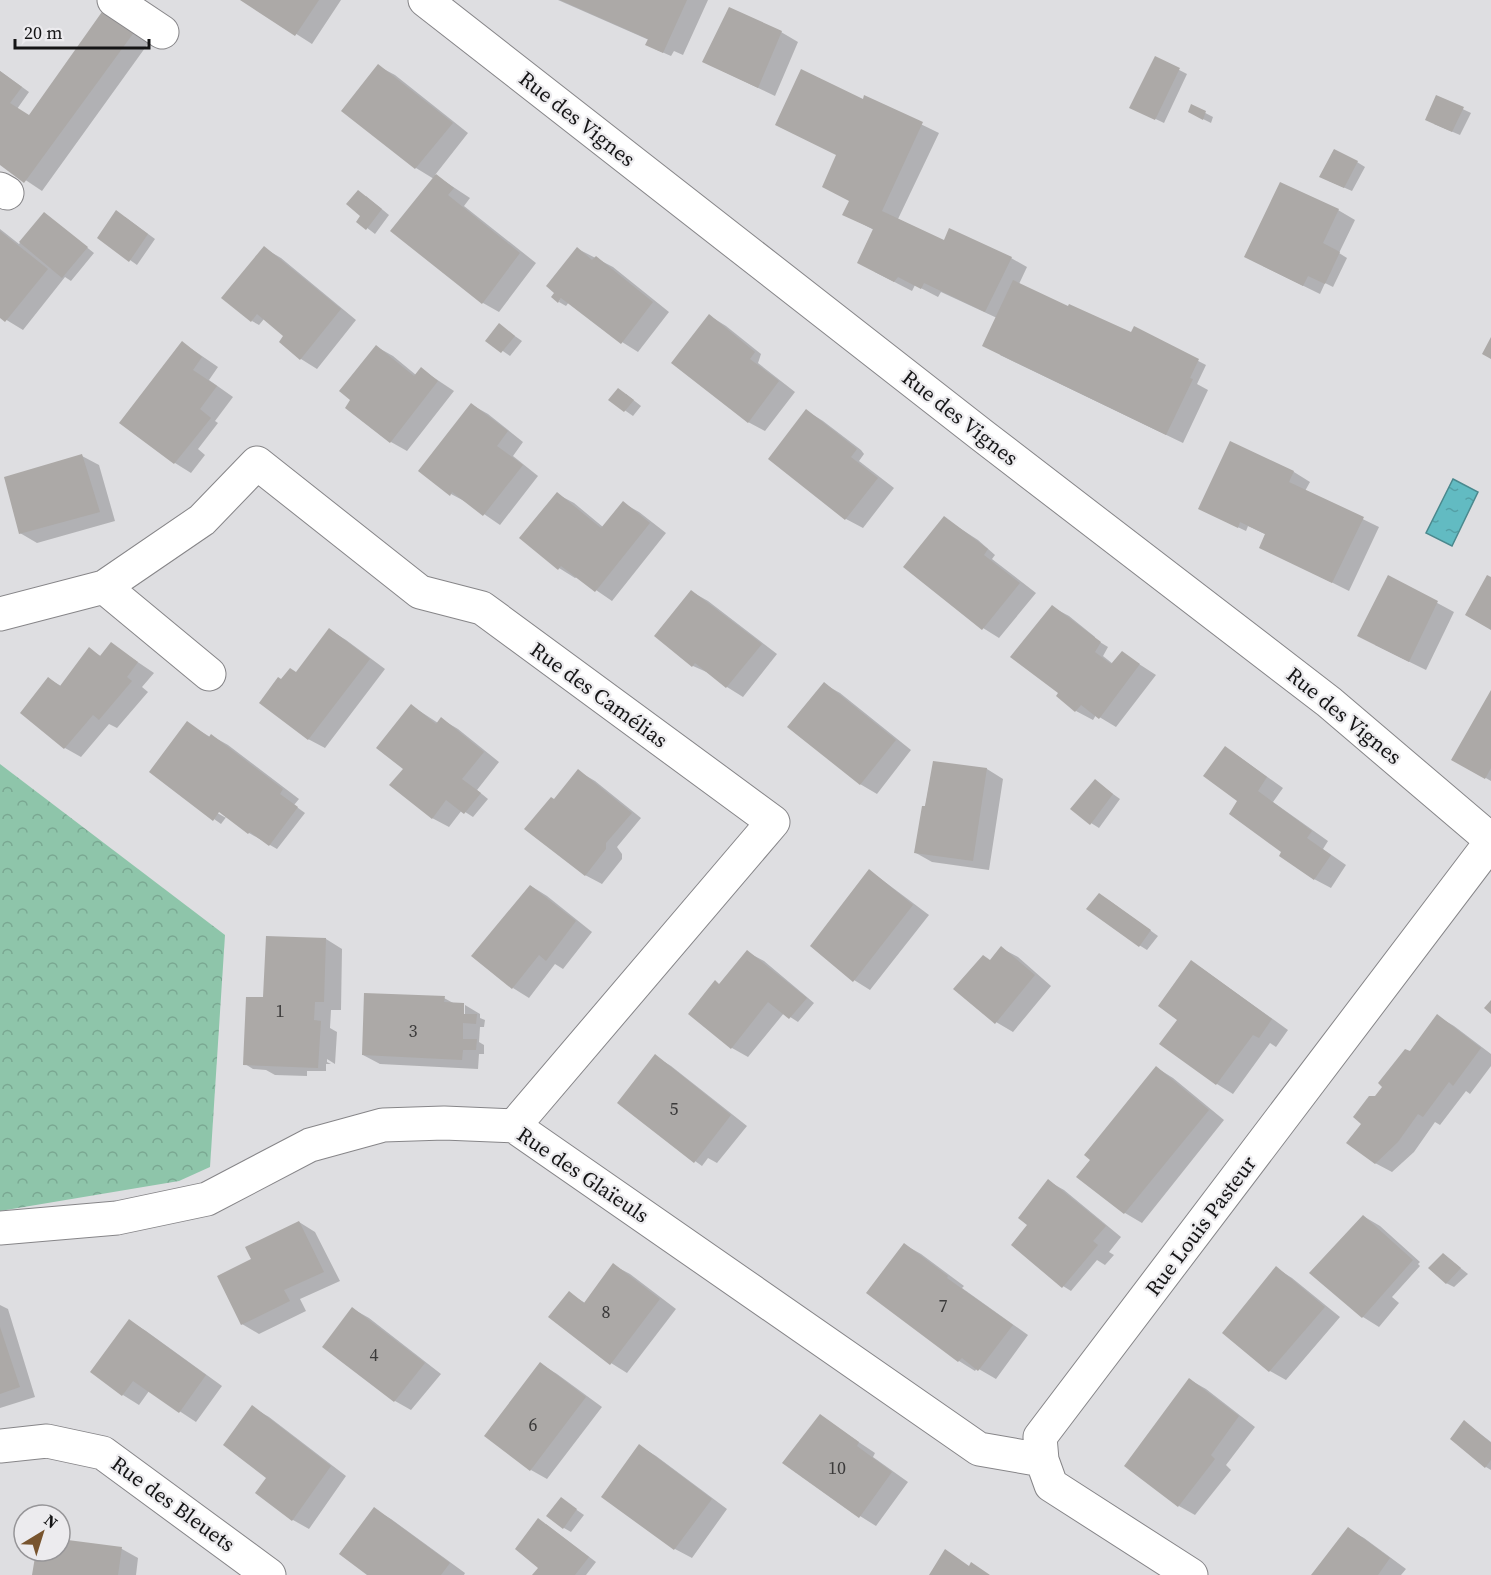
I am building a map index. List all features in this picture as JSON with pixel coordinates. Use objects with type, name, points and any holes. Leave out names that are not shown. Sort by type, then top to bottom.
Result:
[{"type":"street","points":[[114,0],[162,32]]},
{"type":"street","name":"Rue des Vignes","points":[[425,0],[983,436],[1329,702],[1491,841]]},
{"type":"street","name":"Rue des Camélias","points":[[0,614],[104,587],[202,520],[257,463],[420,592],[482,608],[773,822],[514,1126]]},
{"type":"street","points":[[104,587],[209,674]]},
{"type":"street","name":"Rue Louis Pasteur","points":[[1191,1575],[1052,1485],[1042,1460],[1040,1437],[1491,841]]},
{"type":"street","name":"Rue des Glaïeuls","points":[[0,1228],[117,1218],[207,1199],[310,1145],[383,1125],[444,1123],[514,1126],[980,1449],[1042,1460]]},
{"type":"street","name":"Rue des Bleuets","points":[[0,1446],[47,1441],[103,1453],[269,1575]]},
{"type":"green space","points":[[0,764],[225,935],[210,1167],[179,1181],[0,1211]]},
{"type":"water","points":[[1453,479],[1478,492],[1452,546],[1426,533]]},
{"type":"building","points":[[240,0],[319,0],[295,36]]},
{"type":"building","points":[[560,0],[687,0],[663,53],[645,45],[648,39]]},
{"type":"building","points":[[729,7],[782,31],[758,88],[702,62]]},
{"type":"building","points":[[104,9],[135,31],[24,183],[0,165],[0,71],[22,87],[10,103],[29,115]]},
{"type":"building","points":[[1155,56],[1180,68],[1155,120],[1129,108]]},
{"type":"building","points":[[378,64],[453,123],[415,169],[341,111]]},
{"type":"building","points":[[801,69],[863,99],[864,95],[923,122],[882,211],[944,240],[949,228],[1012,257],[985,312],[924,283],[921,289],[898,277],[894,282],[857,263],[873,229],[842,215],[849,201],[822,187],[836,155],[775,125]]},
{"type":"building","points":[[1436,95],[1464,107],[1452,132],[1425,120]]},
{"type":"building","points":[[1191,104],[1206,111],[1203,120],[1188,112]]},
{"type":"building","points":[[1334,149],[1358,161],[1344,188],[1319,177]]},
{"type":"building","points":[[436,174],[454,188],[448,195],[520,253],[482,304],[390,231]]},
{"type":"building","points":[[1280,182],[1339,209],[1323,243],[1340,252],[1325,284],[1308,276],[1303,286],[1244,257]]},
{"type":"building","points":[[358,190],[382,209],[366,230],[356,222],[360,216],[346,204]]},
{"type":"building","points":[[116,210],[148,234],[129,262],[97,238]]},
{"type":"building","points":[[44,212],[88,247],[62,278],[19,242]]},
{"type":"building","points":[[0,231],[48,269],[5,322],[0,318]]},
{"type":"building","points":[[264,246],[341,309],[300,360],[279,342],[283,336],[257,314],[251,322],[221,298]]},
{"type":"building","points":[[577,247],[592,260],[596,256],[653,302],[621,344],[561,298],[558,303],[551,297],[554,293],[546,286]]},
{"type":"building","points":[[1013,280],[1131,332],[1134,326],[1199,359],[1190,378],[1193,379],[1166,435],[982,346]]},
{"type":"building","points":[[709,314],[755,352],[750,359],[779,381],[748,423],[671,363]]},
{"type":"building","points":[[499,323],[515,336],[501,353],[485,341]]},
{"type":"building","points":[[1491,337],[1491,359],[1482,354]]},
{"type":"building","points":[[182,341],[202,357],[193,370],[217,386],[200,409],[211,418],[174,464],[119,423]]},
{"type":"building","points":[[376,345],[414,376],[421,367],[438,381],[390,443],[345,408],[350,400],[339,391]]},
{"type":"building","points":[[618,388],[634,400],[624,412],[608,400]]},
{"type":"building","points":[[471,403],[508,431],[497,446],[523,465],[483,516],[452,492],[450,496],[418,471]]},
{"type":"building","points":[[806,409],[857,449],[851,457],[878,478],[845,520],[768,459]]},
{"type":"building","points":[[1230,441],[1294,471],[1289,482],[1364,517],[1332,583],[1259,548],[1265,534],[1240,522],[1238,528],[1198,509]]},
{"type":"building","points":[[82,454],[100,512],[19,534],[4,477]]},
{"type":"building","points":[[557,492],[601,528],[623,501],[650,523],[595,592],[561,566],[558,570],[519,538]]},
{"type":"building","points":[[944,516],[988,549],[984,555],[1020,583],[982,630],[903,567]]},
{"type":"building","points":[[1388,575],[1438,601],[1409,662],[1357,636]]},
{"type":"building","points":[[1487,575],[1491,577],[1491,630],[1465,615]]},
{"type":"building","points":[[691,590],[762,644],[726,688],[695,663],[692,667],[654,636]]},
{"type":"building","points":[[1052,605],[1101,642],[1095,652],[1111,664],[1122,651],[1140,664],[1099,719],[1081,705],[1075,712],[1056,696],[1058,693],[1010,657]]},
{"type":"building","points":[[329,628],[370,659],[308,740],[259,703],[278,677],[281,679],[290,668],[296,672]]},
{"type":"building","points":[[111,642],[138,662],[127,677],[132,681],[99,720],[93,715],[64,749],[20,713],[48,677],[60,686],[89,647],[100,656]]},
{"type":"building","points":[[824,682],[896,740],[860,785],[787,727]]},
{"type":"building","points":[[1491,690],[1491,768],[1485,779],[1451,760]]},
{"type":"building","points":[[411,704],[436,724],[441,717],[484,752],[462,779],[481,793],[464,814],[446,800],[432,819],[389,785],[403,769],[376,748]]},
{"type":"building","points":[[187,721],[209,737],[211,734],[283,789],[280,794],[298,807],[269,846],[250,832],[248,834],[219,812],[213,821],[149,772]]},
{"type":"building","points":[[1225,746],[1267,777],[1258,791],[1312,831],[1307,838],[1331,855],[1314,880],[1279,856],[1281,852],[1229,814],[1237,801],[1203,776]]},
{"type":"building","points":[[933,761],[987,768],[973,861],[914,853]]},
{"type":"building","points":[[578,769],[632,813],[606,843],[606,849],[585,876],[524,829],[551,797],[554,799]]},
{"type":"building","points":[[1095,779],[1113,794],[1090,825],[1070,809]]},
{"type":"building","points":[[869,869],[913,905],[853,982],[810,946]]},
{"type":"building","points":[[530,885],[576,921],[546,961],[539,955],[512,989],[471,956]]},
{"type":"building","points":[[1099,893],[1151,930],[1139,947],[1086,909]]},
{"type":"building","points":[[266,936],[326,938],[324,1002],[315,1002],[314,1020],[321,1021],[318,1068],[243,1065],[246,997],[263,997]]},
{"type":"building","points":[[1001,946],[1035,975],[995,1024],[953,989],[983,955],[990,960]]},
{"type":"building","points":[[747,950],[807,998],[789,1019],[768,1002],[731,1049],[688,1014],[715,980],[719,984]]},
{"type":"building","points":[[1191,960],[1272,1019],[1259,1038],[1253,1035],[1216,1085],[1159,1044],[1177,1020],[1158,1006]]},
{"type":"building","points":[[364,993],[445,996],[444,1002],[464,1003],[464,1014],[477,1014],[476,1024],[463,1023],[463,1039],[477,1039],[476,1050],[463,1050],[462,1060],[362,1055]]},
{"type":"building","points":[[1491,1000],[1491,1014],[1484,1008]]},
{"type":"building","points":[[1437,1014],[1481,1048],[1453,1086],[1449,1082],[1423,1117],[1418,1114],[1398,1142],[1375,1164],[1346,1143],[1361,1124],[1353,1117],[1369,1096],[1375,1096],[1382,1087],[1378,1083],[1405,1049],[1410,1051]]},
{"type":"building","points":[[655,1054],[731,1115],[694,1163],[617,1103]]},
{"type":"building","points":[[1156,1066],[1209,1110],[1124,1214],[1076,1177],[1090,1160],[1084,1155]]},
{"type":"building","points":[[1048,1179],[1106,1226],[1093,1241],[1098,1245],[1062,1288],[1011,1245],[1027,1225],[1018,1218]]},
{"type":"building","points":[[1363,1215],[1413,1260],[1362,1318],[1309,1273]]},
{"type":"building","points":[[299,1221],[324,1272],[284,1290],[290,1301],[241,1325],[217,1276],[251,1259],[245,1247]]},
{"type":"building","points":[[904,1243],[948,1276],[947,1278],[1013,1325],[978,1371],[962,1358],[958,1362],[866,1293]]},
{"type":"building","points":[[1443,1253],[1461,1268],[1446,1284],[1428,1268]]},
{"type":"building","points":[[613,1263],[660,1299],[610,1365],[548,1317],[569,1291],[584,1303]]},
{"type":"building","points":[[1276,1266],[1325,1307],[1269,1372],[1222,1333]]},
{"type":"building","points":[[352,1307],[425,1363],[394,1402],[322,1347]]},
{"type":"building","points":[[129,1319],[206,1375],[179,1413],[133,1381],[122,1396],[90,1372]]},
{"type":"building","points":[[0,1327],[20,1387],[0,1394]]},
{"type":"building","points":[[540,1362],[586,1397],[530,1471],[484,1436]]},
{"type":"building","points":[[1189,1378],[1239,1416],[1211,1455],[1215,1459],[1178,1507],[1124,1466]]},
{"type":"building","points":[[252,1405],[331,1466],[292,1521],[255,1493],[266,1478],[223,1445]]},
{"type":"building","points":[[820,1414],[859,1442],[857,1446],[892,1472],[859,1518],[782,1463]]},
{"type":"building","points":[[1464,1420],[1491,1443],[1491,1460],[1485,1468],[1450,1439]]},
{"type":"building","points":[[639,1444],[712,1499],[674,1550],[601,1497]]},
{"type":"building","points":[[561,1497],[577,1509],[563,1529],[546,1516]]},
{"type":"building","points":[[374,1507],[450,1563],[441,1575],[367,1575],[339,1554]]},
{"type":"building","points":[[538,1518],[589,1557],[575,1575],[532,1575],[538,1568],[515,1549]]},
{"type":"building","points":[[1348,1527],[1390,1558],[1378,1575],[1311,1575]]},
{"type":"building","points":[[72,1541],[122,1547],[118,1575],[32,1575],[34,1563],[72,1563]]},
{"type":"building","points":[[945,1549],[969,1566],[971,1562],[990,1575],[929,1575]]}]
